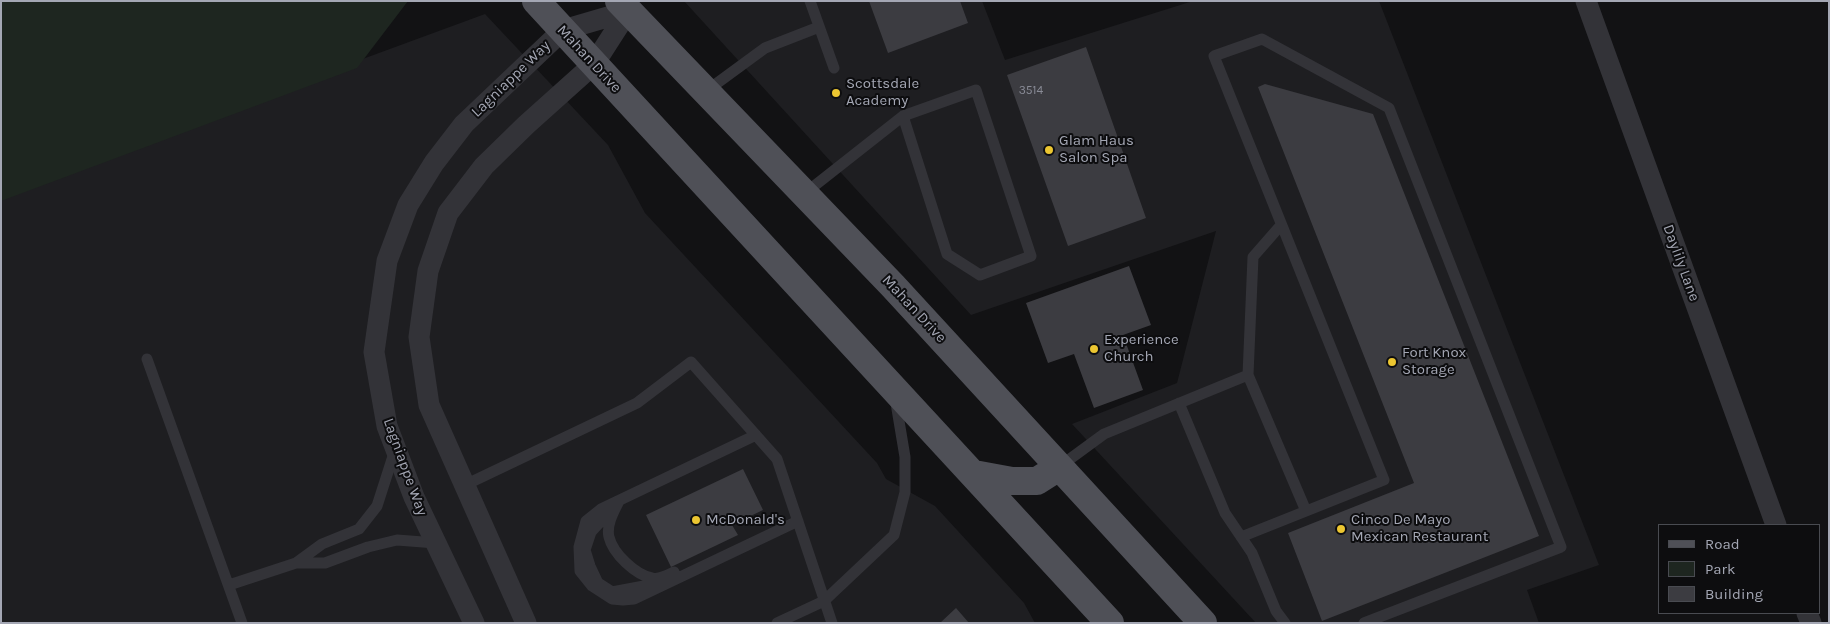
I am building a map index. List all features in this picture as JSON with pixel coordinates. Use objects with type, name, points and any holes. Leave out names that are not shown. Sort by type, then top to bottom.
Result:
[{"type":"main road","name":"Mahan Drive","points":[[536,1],[1110,623]]},
{"type":"main road","name":"Mahan Drive","points":[[623,6],[893,286],[1203,623]]},
{"type":"main road","points":[[974,474],[1012,481],[1037,481],[1060,467]]},
{"type":"street","name":"Daylily Lane","points":[[1586,1],[1776,524]]},
{"type":"street","name":"Lagniappe Way","points":[[474,623],[414,497],[387,426],[374,352],[387,261],[408,204],[434,163],[464,124],[563,30],[623,6]]},
{"type":"street","points":[[526,623],[429,405],[418,337],[428,271],[448,213],[484,166],[526,124],[594,64],[623,6]]},
{"type":"lane","points":[[810,1],[834,68]]},
{"type":"lane","points":[[705,92],[765,48],[819,27]]},
{"type":"lane","points":[[1241,537],[1384,480],[1214,56],[1262,39],[1389,108],[1561,547],[1364,623]]},
{"type":"lane","points":[[804,194],[903,116],[976,90],[1031,256],[980,275],[947,254],[903,116]]},
{"type":"lane","points":[[1281,225],[1253,257],[1248,375],[1306,510]]},
{"type":"lane","points":[[147,359],[242,623]]},
{"type":"lane","points":[[465,485],[637,403],[691,362],[777,459],[832,623]]},
{"type":"lane","points":[[1060,467],[1104,434],[1248,375]]},
{"type":"lane","points":[[777,623],[824,601],[894,535],[905,492],[905,457],[893,386]]},
{"type":"lane","points":[[1179,403],[1225,513],[1252,554],[1276,611],[1285,623]]},
{"type":"lane","points":[[756,435],[601,509],[586,521],[578,547],[580,571],[592,586],[612,599],[634,599],[798,521]]},
{"type":"lane","points":[[229,585],[296,563],[322,544],[359,529],[377,506],[395,448]]},
{"type":"lane","points":[[619,501],[591,532],[585,550],[598,583],[612,592],[644,586],[767,527],[798,521]]},
{"type":"lane","points":[[619,501],[611,516],[608,536],[615,551],[633,570],[653,579],[666,576]]},
{"type":"lane","points":[[296,563],[325,563],[368,547],[397,540],[436,543]]},
{"type":"shaded area","points":[[684,1],[982,1],[1005,60],[1193,1],[1379,1],[1599,565],[1527,590],[1539,623],[1256,623],[1072,424],[1177,383],[1216,231],[971,315]]},
{"type":"shaded area","points":[[485,14],[608,145],[645,213],[877,463],[886,479],[935,506],[1024,603],[1035,623],[1,623],[1,192]]},
{"type":"green space","points":[[1,1],[408,1],[357,68],[1,201]]},
{"type":"building","name":"Scottsdale Academy","points":[[869,1],[960,1],[968,23],[888,53]]},
{"type":"building","points":[[1086,47],[1146,218],[1068,246],[1007,75]]},
{"type":"building","points":[[1265,84],[1373,114],[1539,536],[1322,621],[1288,533],[1414,483],[1258,87]]},
{"type":"building","points":[[1129,266],[1151,325],[1123,335],[1143,390],[1094,408],[1074,354],[1048,363],[1026,303]]},
{"type":"building","name":"McDonald's","points":[[743,469],[763,510],[732,525],[738,535],[671,567],[646,515]]},
{"type":"building","points":[[956,608],[969,623],[940,623]]},
{"type":"place","name":"Scottsdale Academy","points":[[836,93]]},
{"type":"place","name":"Glam Haus Salon Spa","points":[[1049,150]]},
{"type":"place","name":"Experience Church","points":[[1094,349]]},
{"type":"place","name":"Fort Knox Storage","points":[[1392,362]]},
{"type":"place","name":"McDonald's","points":[[696,520]]},
{"type":"place","name":"Cinco De Mayo Mexican Restaurant","points":[[1341,529]]}]
